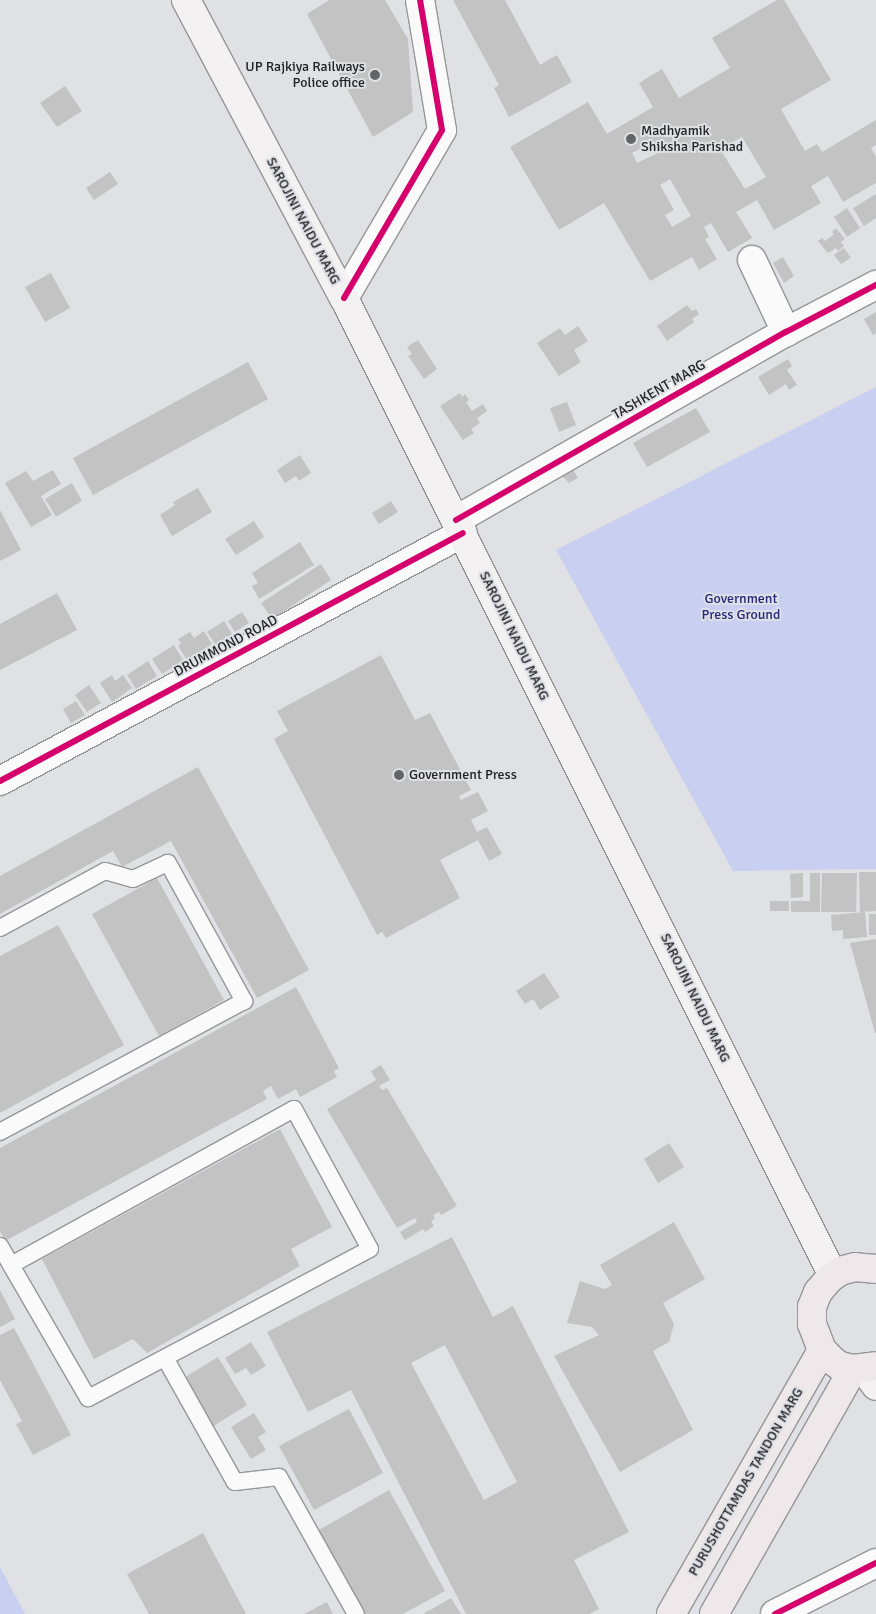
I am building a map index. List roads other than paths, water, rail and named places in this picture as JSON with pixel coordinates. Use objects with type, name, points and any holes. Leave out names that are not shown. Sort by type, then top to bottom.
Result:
[{"type":"main road","name":"SAROJINI NAIDU MARG","points":[[186,0],[344,298],[460,526],[833,1276]]},
{"type":"main road","points":[[714,1614],[867,1372],[840,1366],[822,1350],[812,1324],[812,1307],[818,1292],[840,1271],[873,1265]]},
{"type":"main road","name":"PURUSHOTTAMDAS TANDON MARG","points":[[671,1614],[822,1350]]},
{"type":"street","points":[[344,298],[442,130],[420,0]]},
{"type":"street","points":[[752,260],[786,332]]},
{"type":"street","name":"TASHKENT MARG","points":[[460,526],[786,332],[876,285]]},
{"type":"street","name":"DRUMMOND ROAD","points":[[0,781],[460,526]]},
{"type":"street","points":[[775,1614],[876,1563]]},
{"type":"lane","points":[[0,928],[105,871],[133,879],[168,863],[244,1001],[0,1132]]},
{"type":"lane","points":[[0,1246],[10,1265],[88,1398],[370,1249],[294,1109],[10,1265]]},
{"type":"lane","points":[[165,1358],[235,1482],[279,1477],[356,1614]]},
{"type":"place","name":"UP Rajkiya Railways Police office","points":[[375,75]]},
{"type":"place","name":"Madhyamik Shiksha Parishad","points":[[631,139]]},
{"type":"place","name":"Government Press","points":[[399,775]]},
{"type":"park label","name":"Government Press Ground","points":[[741,608]]}]
